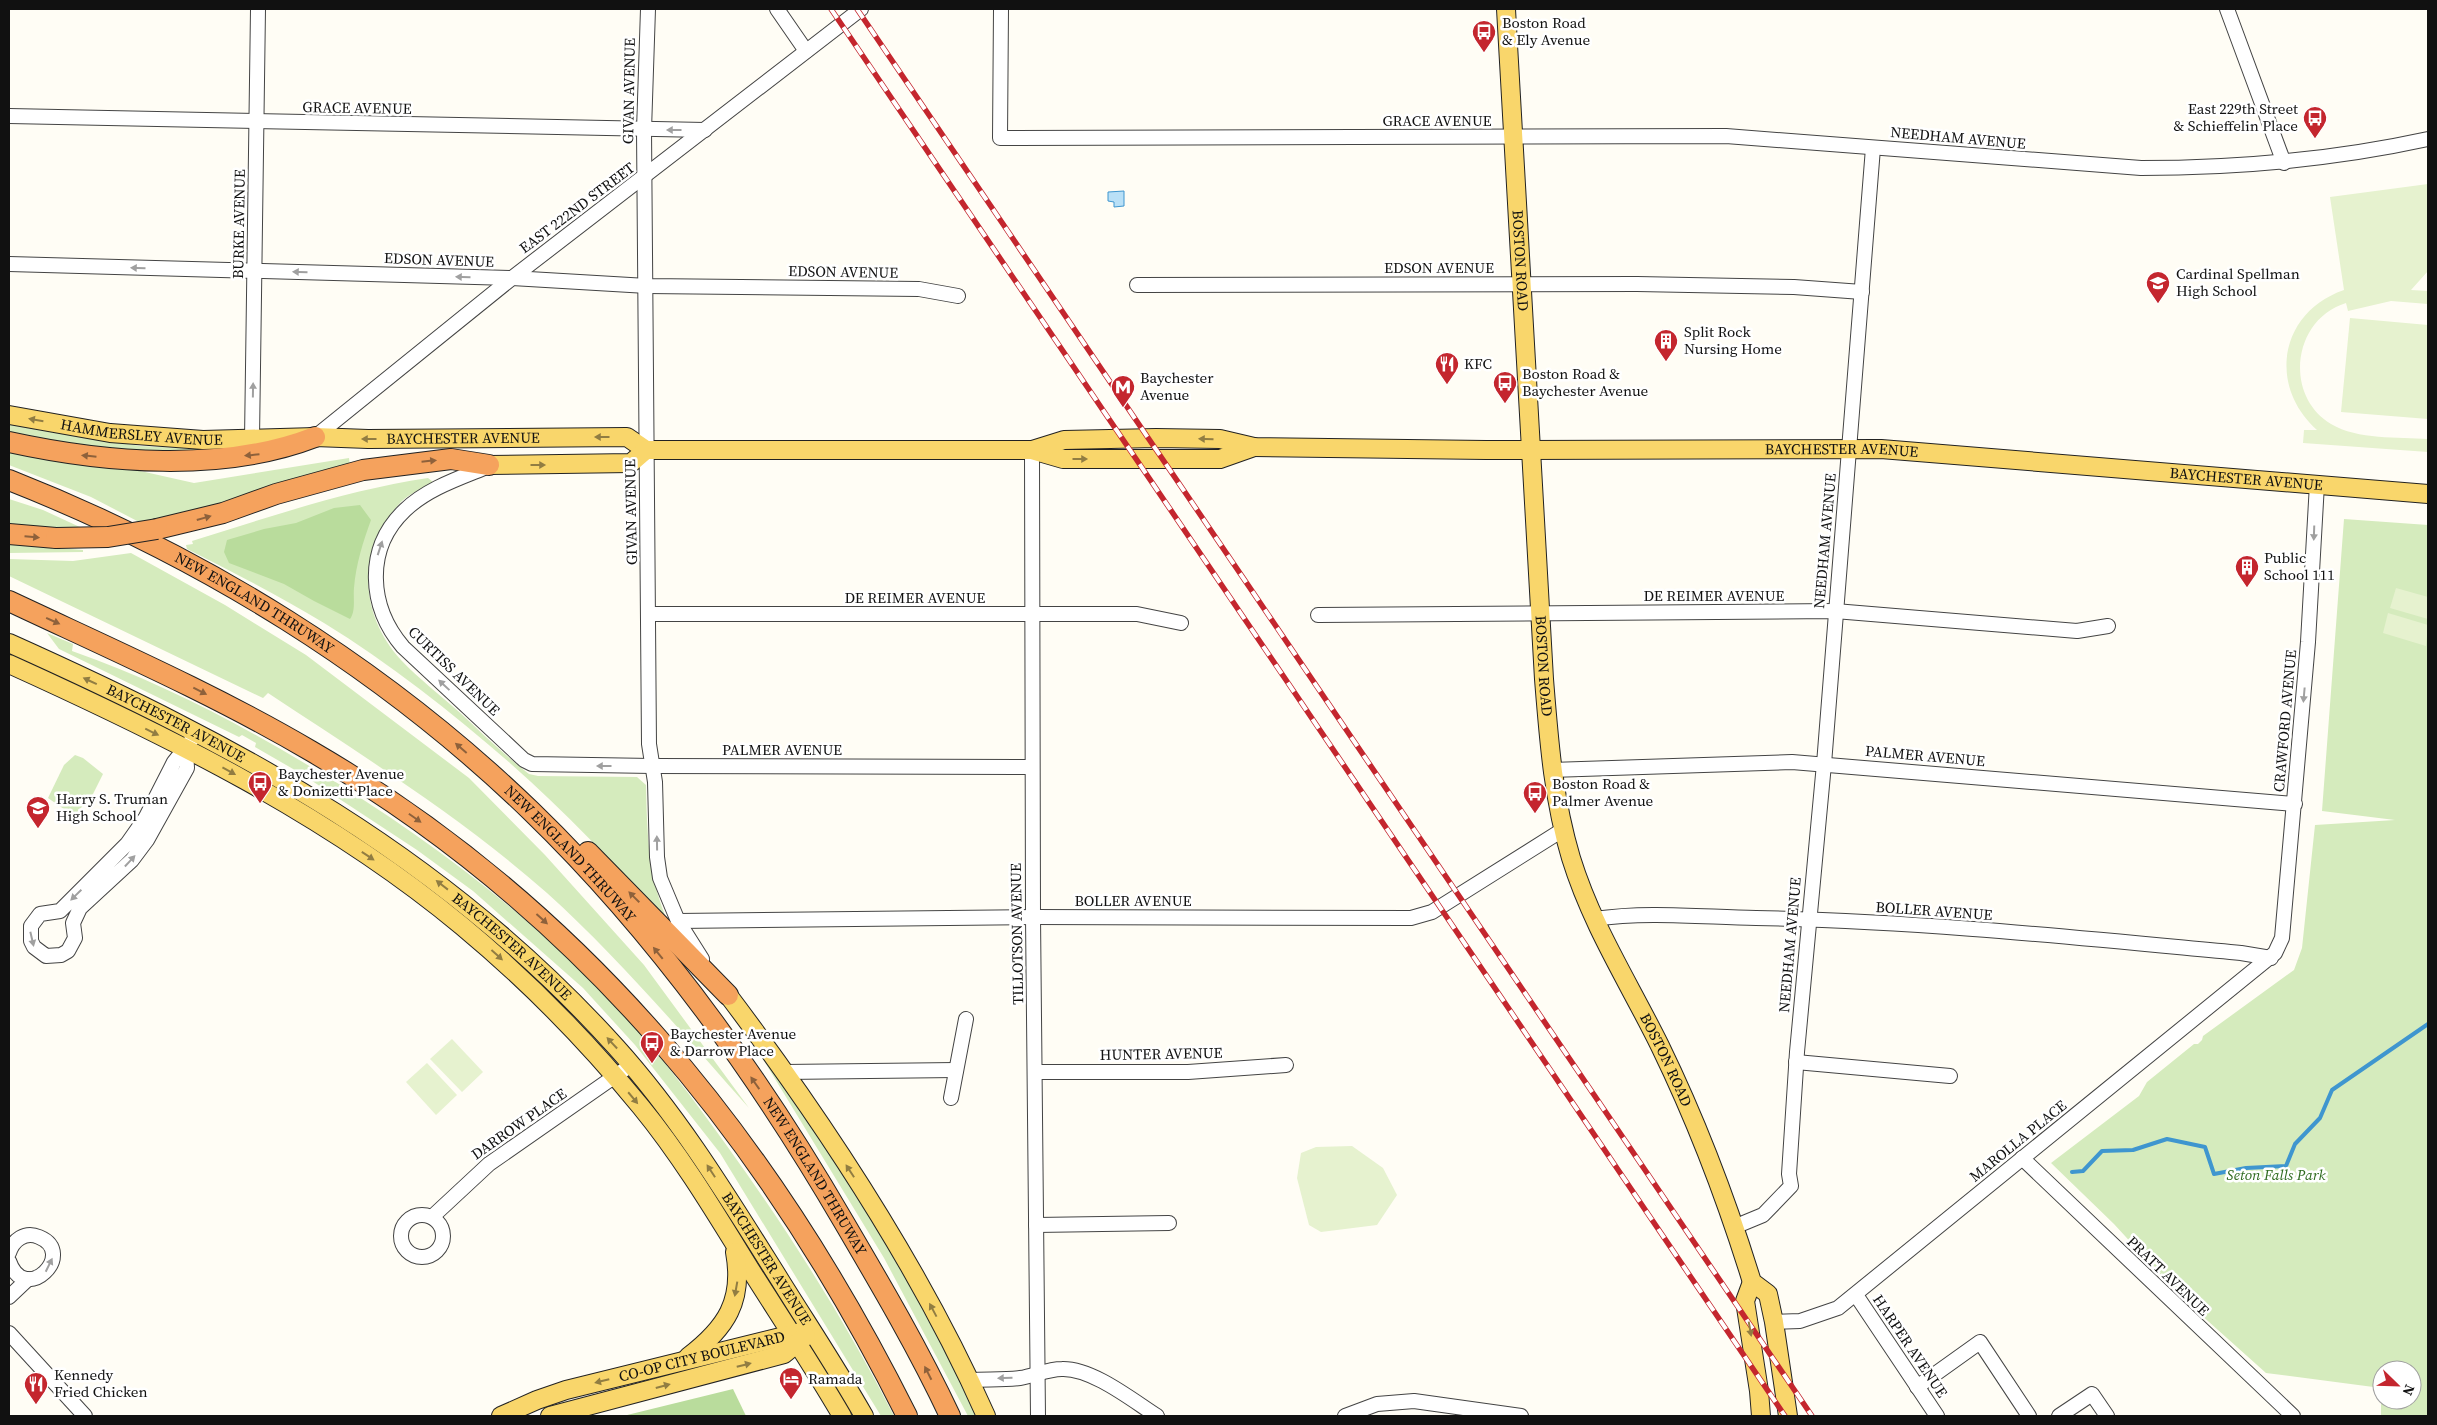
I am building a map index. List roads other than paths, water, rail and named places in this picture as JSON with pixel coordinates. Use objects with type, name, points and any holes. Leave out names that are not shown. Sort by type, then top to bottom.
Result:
[{"type":"highway","points":[[9,442],[88,456],[204,460],[257,455],[285,449],[315,437]]},
{"type":"highway","points":[[9,534],[56,538],[108,537],[157,529],[223,513],[296,488],[363,470],[451,459],[489,465]]},
{"type":"highway","name":"NEW ENGLAND THRUWAY","points":[[9,480],[104,521],[167,552],[276,614],[372,677],[446,735],[533,813],[614,899],[715,1027],[784,1125],[833,1202],[903,1326],[950,1416]]},
{"type":"highway","points":[[9,601],[180,681],[313,752],[470,857],[535,912],[626,1001],[689,1073],[720,1114],[784,1205],[834,1284],[907,1416]]},
{"type":"highway","points":[[482,766],[530,795],[636,899],[728,995]]},
{"type":"main road","name":"BOSTON ROAD","points":[[1506,9],[1528,371],[1530,449],[1551,770],[1564,829],[1579,881],[1594,919],[1616,965],[1660,1047],[1690,1112],[1734,1227],[1752,1282],[1768,1294],[1788,1416]]},
{"type":"main road","name":"HAMMERSLEY AVENUE","points":[[9,415],[110,434],[157,438],[275,440]]},
{"type":"main road","name":"BAYCHESTER AVENUE","points":[[275,440],[315,437],[368,439],[627,437],[646,450],[1032,450],[1064,440],[1156,438],[1220,439],[1254,447],[1530,449],[1849,448],[2428,494]]},
{"type":"main road","name":"BAYCHESTER AVENUE","points":[[489,465],[630,463],[646,450]]},
{"type":"main road","name":"BAYCHESTER AVENUE","points":[[9,643],[197,733],[309,794],[373,835],[431,876],[485,920],[542,971],[585,1014],[631,1065],[706,1162],[864,1416]]},
{"type":"main road","name":"BAYCHESTER AVENUE","points":[[9,664],[186,749],[270,793],[329,830],[425,896],[497,956],[532,988],[615,1076],[671,1147],[842,1416]]},
{"type":"main road","name":"NEW ENGLAND THRUWAY","points":[[728,995],[784,1072],[875,1210],[911,1270],[970,1380],[986,1416]]},
{"type":"main road","points":[[683,1361],[703,1346],[726,1322],[733,1306],[739,1274],[733,1242]]},
{"type":"main road","points":[[1752,1282],[1745,1301],[1761,1416]]},
{"type":"main road","name":"CO-OP CITY BOULEVARD","points":[[501,1416],[540,1408],[683,1361],[794,1339],[811,1331]]},
{"type":"main road","name":"CO-OP CITY BOULEVARD","points":[[550,1416],[784,1354],[794,1339]]},
{"type":"street","name":"BURKE AVENUE","points":[[252,439],[258,9]]},
{"type":"street","name":"GIVAN AVENUE","points":[[648,9],[644,177],[647,286],[646,450],[649,744],[658,864],[660,878],[678,921],[728,995]]},
{"type":"street","points":[[778,9],[806,52]]},
{"type":"street","name":"EAST 222ND STREET","points":[[315,437],[512,278],[861,9]]},
{"type":"street","name":"GRACE AVENUE","points":[[1001,9],[1000,138],[1726,136],[1873,148]]},
{"type":"street","points":[[2227,9],[2284,163]]},
{"type":"street","name":"GRACE AVENUE","points":[[9,116],[705,130]]},
{"type":"street","name":"NEEDHAM AVENUE","points":[[1734,1227],[1763,1215],[1791,1186],[1789,1174],[1796,1062],[1824,764],[1873,148],[2142,168],[2206,168],[2284,163],[2334,157],[2428,139]]},
{"type":"street","name":"EDSON AVENUE","points":[[9,264],[512,278],[647,286],[919,289],[958,296]]},
{"type":"street","name":"EDSON AVENUE","points":[[1137,286],[1522,284],[1794,287],[1862,292]]},
{"type":"street","name":"TILLOTSON AVENUE","points":[[1032,450],[1032,767],[1038,1416]]},
{"type":"street","name":"CURTISS AVENUE","points":[[489,465],[437,488],[405,510],[388,531],[380,545],[376,586],[386,625],[403,647],[524,760],[532,764]]},
{"type":"street","name":"CRAWFORD AVENUE","points":[[2271,958],[2282,938],[2309,632],[2317,484]]},
{"type":"street","name":"DE REIMER AVENUE","points":[[1318,615],[1835,612],[2077,632],[2108,626]]},
{"type":"street","name":"DE REIMER AVENUE","points":[[649,614],[1137,614],[1181,623]]},
{"type":"street","points":[[186,749],[187,768],[160,820],[132,860],[80,908],[73,923],[75,938],[72,945],[61,955],[46,956],[40,953],[30,941],[31,926],[34,919],[47,912],[60,911],[127,844],[146,818],[174,762],[197,733]]},
{"type":"street","name":"PALMER AVENUE","points":[[1551,770],[1792,762],[2295,804]]},
{"type":"street","name":"PALMER AVENUE","points":[[532,764],[1032,767]]},
{"type":"street","name":"BOLLER AVENUE","points":[[678,921],[1033,917],[1411,918],[1432,912],[1564,829]]},
{"type":"street","name":"BOLLER AVENUE","points":[[1594,919],[1621,915],[1654,914],[1808,919],[2049,935],[2241,952],[2271,958]]},
{"type":"street","name":"MAROLLA PLACE","points":[[1774,1322],[1800,1321],[1817,1317],[1838,1308],[1856,1295],[2022,1158],[2271,958]]},
{"type":"street","points":[[951,1098],[966,1019]]},
{"type":"street","points":[[1796,1062],[1950,1076]]},
{"type":"street","name":"DARROW PLACE","points":[[432,1217],[489,1164],[631,1065]]},
{"type":"street","name":"HUNTER AVENUE","points":[[1036,1072],[1188,1072],[1286,1065]]},
{"type":"street","points":[[784,1072],[956,1070]]},
{"type":"street","name":"PRATT AVENUE","points":[[2022,1158],[2293,1416]]},
{"type":"street","points":[[1036,1225],[1169,1223]]},
{"type":"street","points":[[9,1252],[11,1246],[22,1236],[37,1235],[48,1244],[52,1257],[48,1270],[36,1278],[28,1279],[15,1273],[9,1261]]},
{"type":"street","points":[[9,1297],[28,1279]]},
{"type":"street","name":"HARPER AVENUE","points":[[1856,1295],[1937,1416]]},
{"type":"street","points":[[9,1332],[85,1416]]},
{"type":"street","points":[[1917,1387],[1980,1342],[2029,1416]]},
{"type":"street","points":[[970,1380],[1021,1378],[1038,1372],[1062,1369],[1086,1374],[1157,1416]]},
{"type":"street","points":[[2059,1416],[2092,1394],[2107,1416]]},
{"type":"street","points":[[1345,1416],[1377,1404],[1414,1401],[1521,1416]]},
{"type":"water","points":[[1124,191],[1124,206],[1114,207],[1114,202],[1108,201],[1108,192]]},
{"type":"waterway","points":[[2072,1172],[2083,1171],[2102,1151],[2133,1150],[2167,1139],[2205,1147],[2214,1174],[2246,1168],[2286,1166],[2295,1144],[2320,1118],[2332,1090],[2428,1024]]},
{"type":"railway","points":[[831,9],[1785,1416]]},
{"type":"railway","points":[[857,9],[1812,1416]]},
{"type":"place","name":"Boston Road & Ely Avenue","points":[[1484,53]]},
{"type":"place","name":"East 229th Street & Schieffelin Place","points":[[2315,139]]},
{"type":"place","name":"Cardinal Spellman High School","points":[[2158,304]]},
{"type":"place","name":"Split Rock Nursing Home","points":[[1666,362]]},
{"type":"place","name":"KFC","points":[[1447,385]]},
{"type":"place","name":"Boston Road & Baychester Avenue","points":[[1505,404]]},
{"type":"place","name":"Baychester Avenue","points":[[1123,408]]},
{"type":"place","name":"Public School 111","points":[[2247,588]]},
{"type":"place","name":"Baychester Avenue & Donizetti Place","points":[[260,804]]},
{"type":"place","name":"Boston Road & Palmer Avenue","points":[[1535,814]]},
{"type":"place","name":"Harry S. Truman High School","points":[[38,829]]},
{"type":"place","name":"Baychester Avenue & Darrow Place","points":[[652,1064]]},
{"type":"place","name":"Ramada","points":[[791,1400]]},
{"type":"place","name":"Kennedy Fried Chicken","points":[[36,1405]]},
{"type":"park label","name":"Seton Falls Park","points":[[2276,1175]]}]
